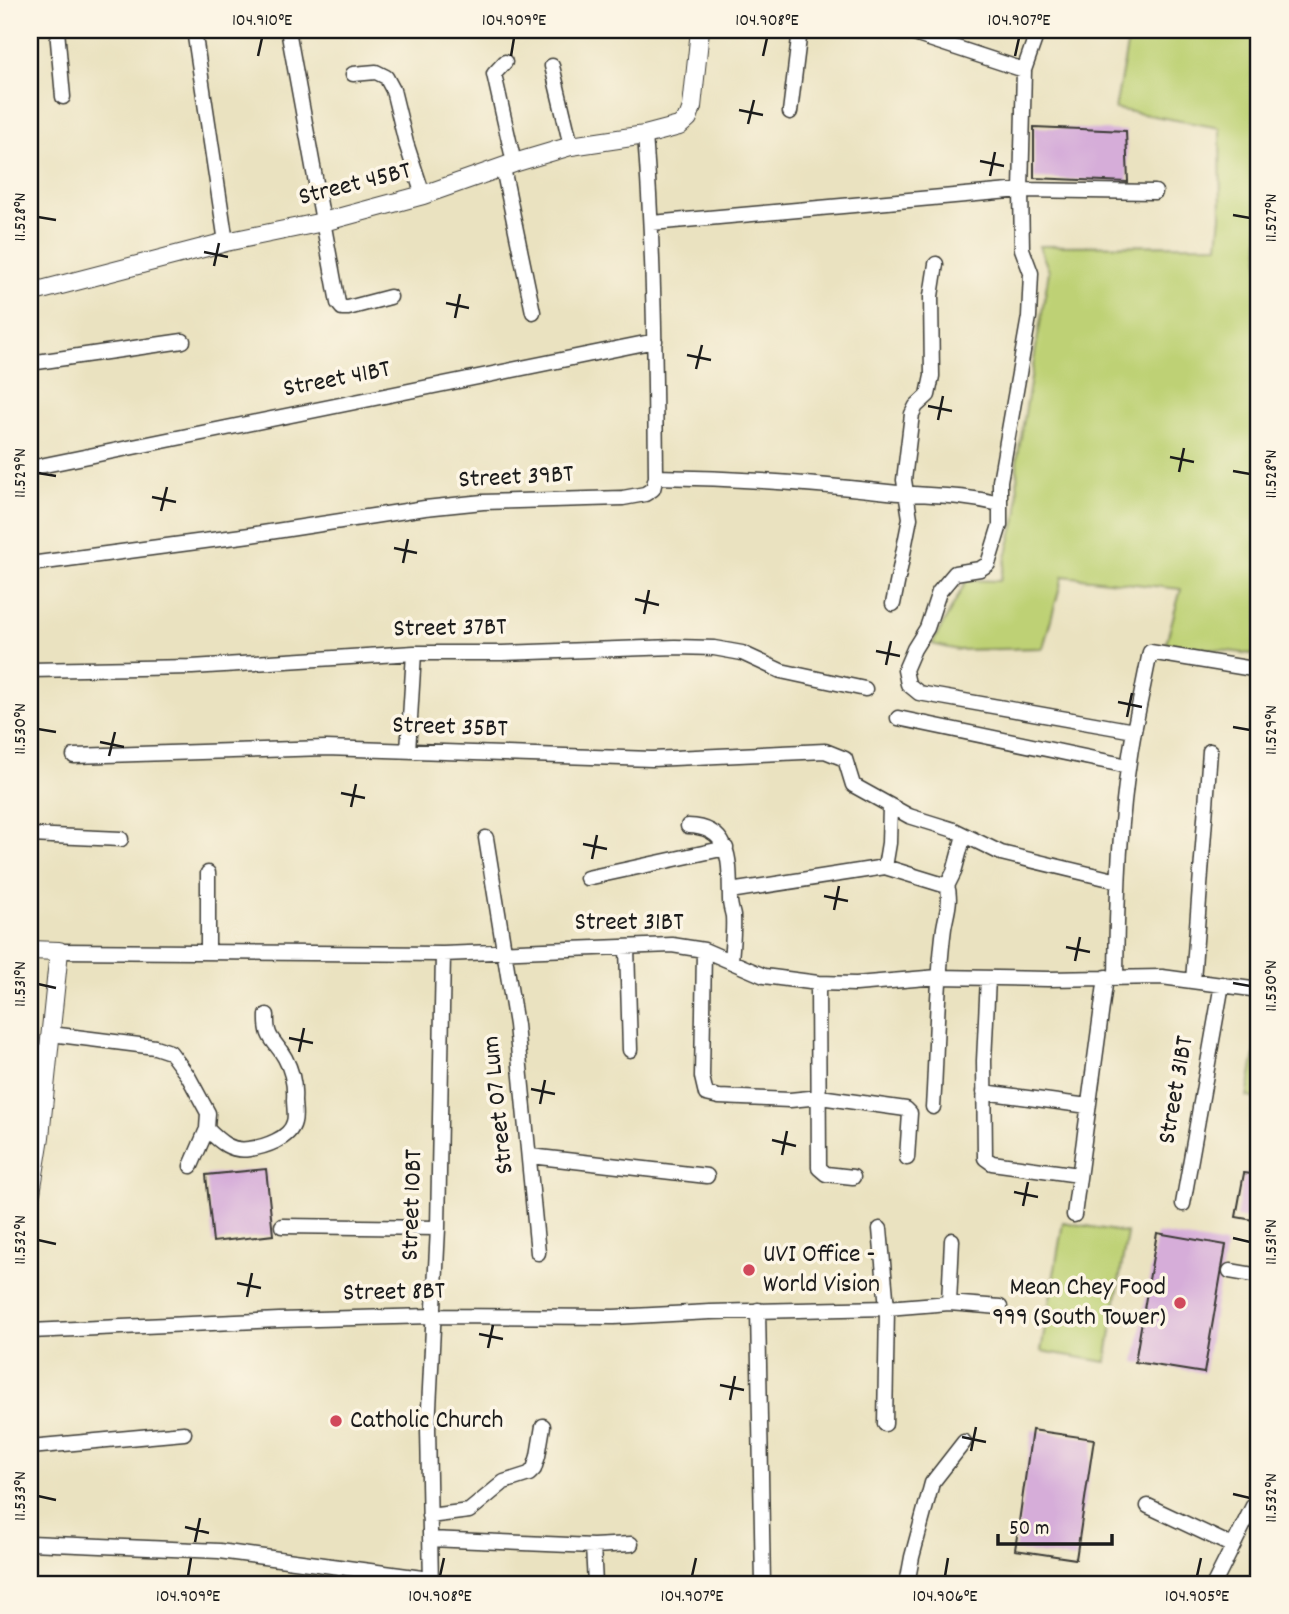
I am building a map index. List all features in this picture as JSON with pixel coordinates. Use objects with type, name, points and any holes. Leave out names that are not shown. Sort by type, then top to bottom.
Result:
[{"type":"street","points":[[57,30],[62,97]]},
{"type":"street","points":[[194,30],[226,242]]},
{"type":"street","points":[[288,30],[340,306],[348,308],[390,297]]},
{"type":"street","name":"Street 45BT","points":[[30,293],[226,242],[323,222],[424,195],[571,146],[645,135],[680,126],[688,118],[692,107],[700,30]]},
{"type":"street","points":[[790,112],[800,30]]},
{"type":"street","points":[[902,30],[926,34],[1024,70]]},
{"type":"street","points":[[1038,30],[1024,70],[1022,248],[1031,273],[1031,291],[1023,358],[1000,481],[1000,525],[988,564],[980,569],[955,573],[939,592],[927,628],[905,670],[908,684],[919,693],[1134,731]]},
{"type":"street","points":[[505,62],[494,74],[533,312]]},
{"type":"street","points":[[552,66],[571,146]]},
{"type":"street","points":[[353,74],[376,72],[386,77],[393,90],[408,151],[424,195]]},
{"type":"street","points":[[645,135],[652,223],[656,477],[747,478],[967,496],[1000,504]]},
{"type":"street","points":[[652,223],[1021,190],[1155,192]]},
{"type":"street","points":[[893,604],[910,518],[905,493],[912,414],[928,395],[932,376],[931,296],[936,264]]},
{"type":"street","points":[[30,363],[183,341]]},
{"type":"street","name":"Street 41BT","points":[[30,468],[654,341]]},
{"type":"street","name":"Street 39BT","points":[[30,564],[250,535],[425,508],[483,502],[623,498],[645,494],[653,489],[656,477]]},
{"type":"street","name":"Street 37BT","points":[[30,670],[192,667],[414,653],[502,653],[621,647],[714,648],[742,653],[794,674],[865,690]]},
{"type":"street","points":[[1074,1215],[1088,1106],[1111,977],[1128,766],[1150,652],[1259,670]]},
{"type":"street","points":[[408,751],[414,653]]},
{"type":"street","points":[[898,718],[1128,766]]},
{"type":"street","name":"Street 35BT","points":[[74,755],[327,748],[652,759],[825,751],[845,759],[853,785],[890,806]]},
{"type":"street","points":[[1194,981],[1210,751]]},
{"type":"street","points":[[885,867],[890,806],[909,816],[964,835],[1001,853],[1118,881]]},
{"type":"street","points":[[688,826],[700,827],[716,834],[726,848],[730,864],[733,925],[731,961]]},
{"type":"street","points":[[30,835],[121,839]]},
{"type":"street","points":[[947,886],[954,872],[964,835]]},
{"type":"street","name":"Street 07 Lum","points":[[486,838],[517,1037],[538,1254]]},
{"type":"street","points":[[587,878],[726,848]]},
{"type":"street","points":[[730,891],[885,867],[942,882],[947,886],[948,905],[938,977],[933,1107]]},
{"type":"street","points":[[208,873],[208,952]]},
{"type":"street","name":"Street 31BT","points":[[30,950],[443,954],[672,945],[704,950],[764,976],[818,983],[856,984],[938,977],[1162,977],[1259,990]]},
{"type":"street","points":[[627,947],[631,1050]]},
{"type":"street","points":[[704,950],[702,1077],[706,1094],[781,1100],[820,1097],[906,1109],[910,1113],[907,1158]]},
{"type":"street","points":[[30,1199],[40,1137],[59,951]]},
{"type":"street","name":"Street 10BT","points":[[430,1581],[428,1428],[438,1228],[443,954]]},
{"type":"street","points":[[988,978],[985,1158],[992,1163],[1079,1175]]},
{"type":"street","points":[[818,983],[818,1168],[826,1174],[853,1177]]},
{"type":"street","name":"Street 31BT","points":[[1183,1204],[1222,984]]},
{"type":"street","points":[[207,1129],[230,1149],[246,1150],[263,1146],[286,1135],[294,1124],[295,1085],[285,1058],[270,1040],[266,1027],[267,1014]]},
{"type":"street","points":[[51,1034],[155,1047],[170,1052],[188,1076],[208,1113],[207,1129],[191,1166]]},
{"type":"street","points":[[984,1092],[1088,1106]]},
{"type":"street","points":[[530,1156],[707,1176]]},
{"type":"street","points":[[282,1226],[438,1228]]},
{"type":"street","points":[[880,1229],[887,1308],[885,1424]]},
{"type":"street","points":[[949,1303],[952,1240]]},
{"type":"street","points":[[1230,1271],[1259,1276]]},
{"type":"street","name":"Street 8BT","points":[[30,1331],[432,1316],[606,1317],[758,1310],[887,1308],[949,1303],[1000,1307]]},
{"type":"street","points":[[758,1310],[763,1584]]},
{"type":"street","points":[[429,1516],[469,1511],[504,1482],[529,1474],[534,1469],[538,1456],[543,1426]]},
{"type":"street","points":[[30,1447],[184,1433]]},
{"type":"street","points":[[907,1584],[932,1483],[964,1442]]},
{"type":"street","points":[[1214,1584],[1259,1494]]},
{"type":"street","points":[[1148,1506],[1233,1546]]},
{"type":"street","points":[[430,1539],[593,1546],[631,1544]]},
{"type":"street","points":[[30,1542],[219,1551],[430,1581]]},
{"type":"street","points":[[593,1546],[595,1584]]},
{"type":"green space","points":[[1130,30],[1259,30],[1259,655],[1166,643],[1181,589],[1063,576],[1043,648],[958,650],[932,644],[967,580],[1000,581],[1018,511],[1017,461],[1049,271],[1039,246],[1218,245],[1221,216],[1220,128],[1115,109]]},
{"type":"green space","points":[[1259,1043],[1259,1099],[1247,1097]]},
{"type":"green space","points":[[1063,1222],[1127,1233],[1106,1362],[1041,1351]]},
{"type":"building","points":[[1034,127],[1126,131],[1128,182],[1034,178]]},
{"type":"building","points":[[266,1169],[273,1235],[213,1242],[206,1175]]},
{"type":"building","points":[[1244,1173],[1259,1175],[1259,1221],[1236,1217]]},
{"type":"building","name":"Mean Chey Food 999 (South Tower)","points":[[1157,1233],[1226,1245],[1204,1373],[1135,1362]]},
{"type":"building","points":[[1032,1430],[1094,1439],[1076,1559],[1015,1550]]},
{"type":"place","name":"UVI Office - World Vision","points":[[749,1270]]},
{"type":"place","name":"Mean Chey Food 999 (South Tower)","points":[[1180,1303]]},
{"type":"place","name":"Catholic Church","points":[[336,1421]]}]
